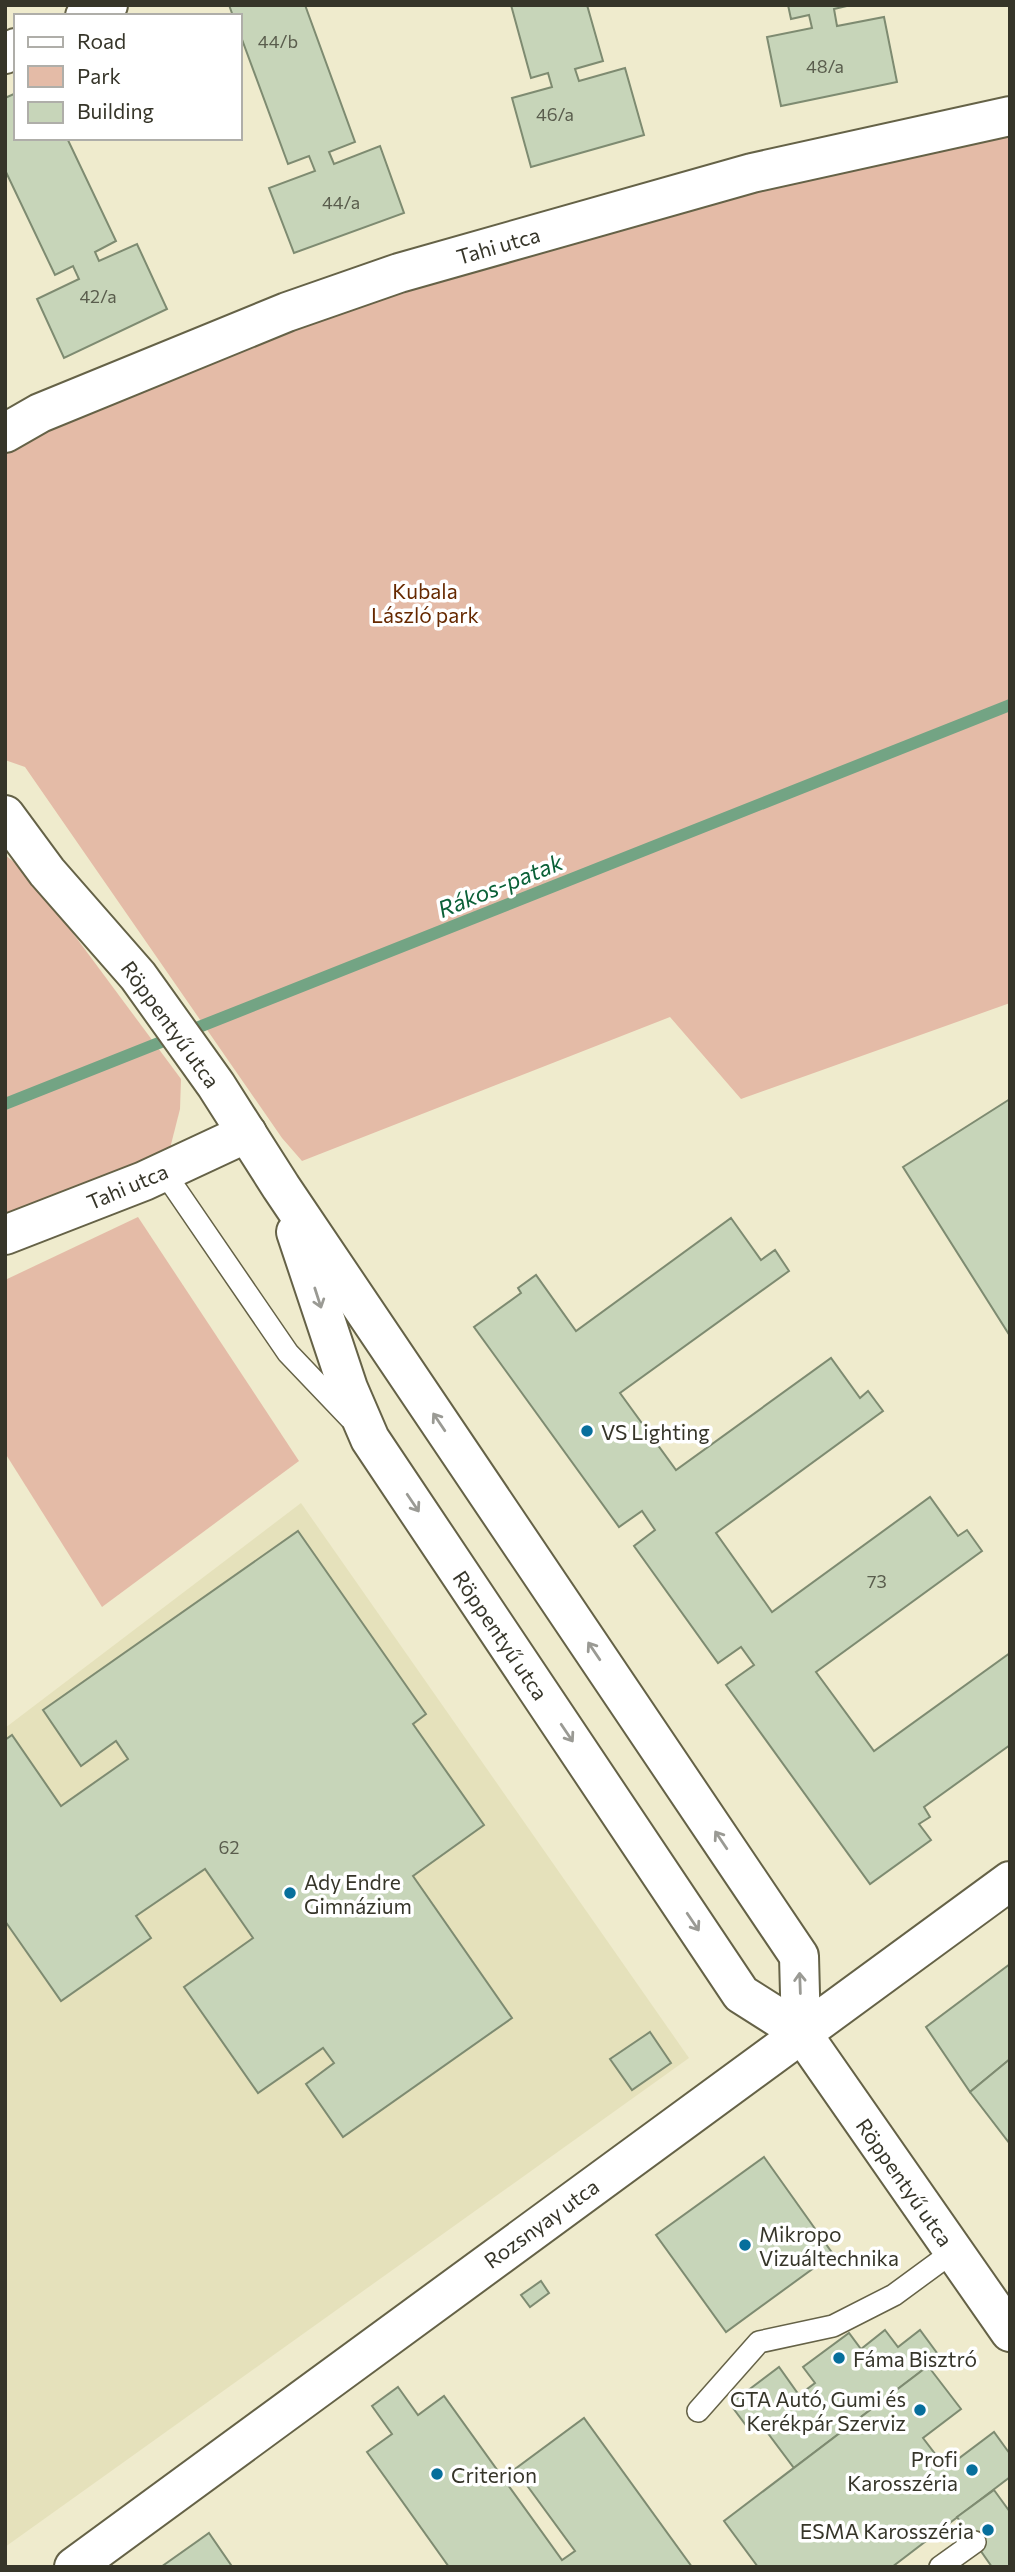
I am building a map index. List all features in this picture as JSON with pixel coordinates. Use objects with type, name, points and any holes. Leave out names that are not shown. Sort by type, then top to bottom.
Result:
[{"type":"street","points":[[89,14],[108,5]]},
{"type":"street","name":"Tahi utca","points":[[5,433],[40,413],[287,312],[399,273],[752,173],[1010,116]]},
{"type":"street","points":[[5,815],[47,872]]},
{"type":"street","points":[[5,833],[47,872]]},
{"type":"street","name":"Röppentyű utca","points":[[47,872],[138,976],[216,1085],[281,1187],[799,1956],[801,2032]]},
{"type":"street","name":"Tahi utca","points":[[5,1235],[164,1172],[247,1133]]},
{"type":"street","name":"Röppentyű utca","points":[[281,1187],[348,1388],[370,1439],[741,1994],[801,2032],[1010,2332]]},
{"type":"street","name":"Rozsnyay utca","points":[[74,2567],[1010,1881]]},
{"type":"lane","points":[[164,1172],[288,1353],[370,1439]]},
{"type":"lane","points":[[698,2411],[759,2342],[833,2326],[894,2295],[954,2251]]},
{"type":"lane","points":[[940,2567],[975,2542]]},
{"type":"shaded area","name":"Ady Endre Gimnázium","points":[[301,1503],[689,2058],[5,2547],[5,1728]]},
{"type":"green space","name":"Kubala László park","points":[[1010,116],[1010,1003],[741,1099],[670,1017],[302,1161],[282,1138],[25,767],[5,760],[5,433],[287,312]]},
{"type":"green space","points":[[5,855],[29,874],[181,1079],[180,1109],[164,1172],[5,1235]]},
{"type":"green space","points":[[138,1217],[299,1461],[102,1607],[5,1453],[5,1280]]},
{"type":"building","points":[[229,5],[305,5],[355,142],[329,152],[334,164],[380,146],[404,213],[294,253],[269,188],[315,171],[309,156],[288,164],[242,39],[242,14],[232,14]]},
{"type":"building","points":[[511,5],[587,5],[603,61],[575,69],[579,81],[625,68],[644,135],[531,167],[512,98],[552,87],[548,73],[531,78]]},
{"type":"building","points":[[788,5],[851,5],[834,9],[837,26],[884,17],[897,82],[781,106],[767,37],[812,28],[809,15],[791,19]]},
{"type":"building","points":[[14,94],[14,140],[68,140],[116,241],[95,252],[99,261],[137,244],[167,309],[64,358],[37,299],[79,279],[73,266],[55,275],[5,170],[5,98]]},
{"type":"building","points":[[1010,1099],[1010,1336],[903,1167]]},
{"type":"building","points":[[731,1218],[761,1260],[775,1250],[789,1271],[620,1393],[676,1470],[831,1358],[860,1398],[868,1391],[883,1411],[716,1533],[772,1612],[930,1497],[958,1536],[967,1530],[982,1551],[816,1672],[874,1751],[1010,1653],[1010,1745],[924,1807],[930,1817],[919,1824],[931,1840],[870,1884],[726,1685],[754,1665],[741,1647],[718,1663],[634,1546],[655,1530],[642,1511],[619,1527],[474,1327],[521,1293],[518,1288],[536,1275],[576,1331]]},
{"type":"building","points":[[298,1531],[426,1714],[413,1724],[484,1825],[413,1876],[512,2018],[343,2137],[306,2084],[334,2063],[323,2048],[258,2093],[184,1987],[253,1938],[205,1869],[136,1916],[151,1938],[61,2001],[5,1921],[5,1740],[12,1735],[61,1806],[128,1759],[116,1741],[81,1766],[43,1710]]},
{"type":"building","points":[[1010,1964],[1010,2059],[970,2092],[926,2027]]},
{"type":"building","points":[[650,2032],[671,2063],[632,2090],[610,2059]]},
{"type":"building","points":[[1010,2059],[1010,2144],[970,2092]]},
{"type":"building","name":"Mikropo Vizuáltechnika","points":[[764,2157],[833,2254],[726,2332],[656,2235]]},
{"type":"building","points":[[541,2281],[549,2293],[530,2307],[521,2295]]},
{"type":"building","points":[[885,2330],[898,2347],[920,2330],[940,2357],[794,2468],[761,2424],[751,2432],[730,2404],[779,2367],[799,2395],[815,2383],[803,2367],[849,2333],[861,2349]]},
{"type":"building","points":[[928,2366],[961,2409],[923,2438],[946,2468],[994,2432],[1010,2454],[1010,2477],[892,2567],[758,2567],[724,2521]]},
{"type":"building","points":[[398,2387],[418,2415],[444,2396],[562,2560],[575,2551],[515,2469],[584,2418],[692,2567],[449,2567],[367,2452],[392,2434],[372,2406]]},
{"type":"building","name":"ESMA Karosszéria","points":[[994,2490],[1010,2512],[1010,2567],[992,2567],[957,2517]]},
{"type":"building","points":[[209,2533],[231,2565],[161,2567]]},
{"type":"waterway","name":"Rákos-patak","points":[[5,1104],[1010,705]]},
{"type":"place","name":"VS Lighting","points":[[587,1431]]},
{"type":"place","name":"Ady Endre Gimnázium","points":[[290,1893]]},
{"type":"place","name":"Mikropo Vizuáltechnika","points":[[745,2245]]},
{"type":"place","name":"Fáma Bisztró","points":[[839,2358]]},
{"type":"place","name":"GTA Autó, Gumi és Kerékpár Szerviz","points":[[920,2410]]},
{"type":"place","name":"Profi Karosszéria","points":[[972,2470]]},
{"type":"place","name":"Criterion","points":[[437,2474]]},
{"type":"place","name":"ESMA Karosszéria","points":[[988,2530]]}]
